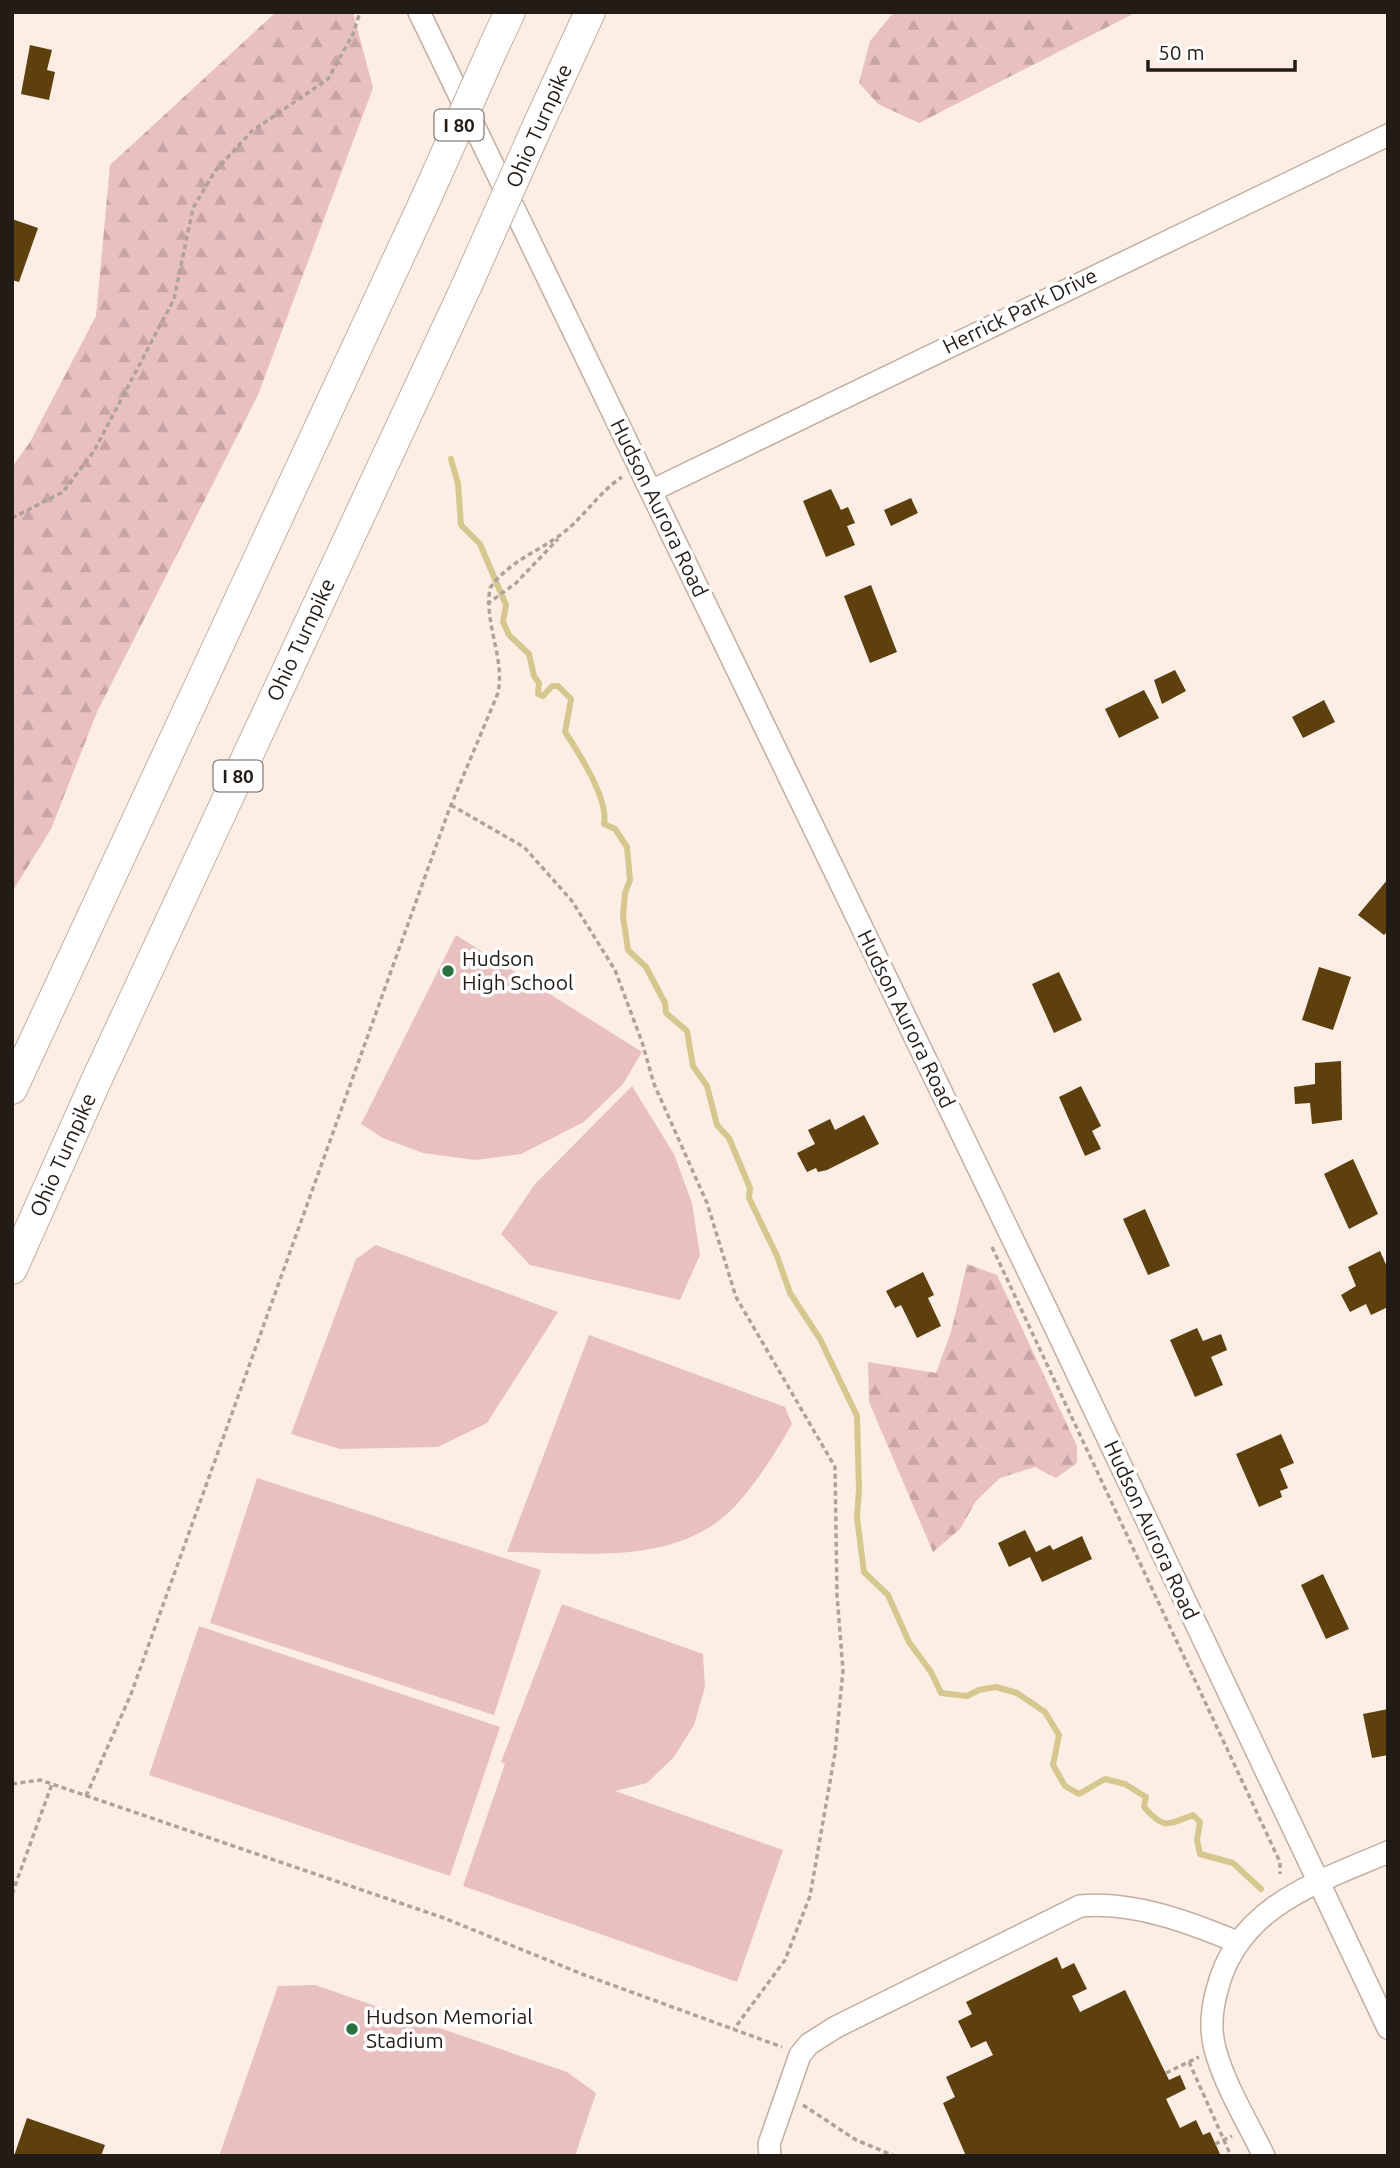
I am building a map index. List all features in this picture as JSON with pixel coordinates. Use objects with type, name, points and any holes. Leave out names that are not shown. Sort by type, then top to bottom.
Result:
[{"type":"highway","name":"I 80","points":[[12,1089],[510,12]]},
{"type":"highway","name":"Ohio Turnpike","points":[[12,1269],[125,1018],[467,285],[590,12]]},
{"type":"street","name":"Hudson Aurora Road","points":[[419,12],[482,148],[653,490],[1388,2028]]},
{"type":"street","name":"Herrick Park Drive","points":[[653,490],[1388,135]]},
{"type":"street","points":[[1264,2156],[1214,2047],[1212,2010],[1221,1974],[1237,1942],[1255,1922],[1280,1902],[1388,1852]]},
{"type":"street","points":[[770,2156],[769,2144],[785,2097],[800,2055],[809,2044],[836,2027],[1080,1906],[1099,1904],[1132,1908],[1182,1921],[1237,1942]]},
{"type":"path","points":[[12,519],[63,492],[94,451],[174,299],[193,208],[215,171],[253,131],[290,108],[328,79],[348,46],[360,12]]},
{"type":"path","points":[[616,465],[627,488]]},
{"type":"path","points":[[487,604],[516,583],[601,493],[622,477]]},
{"type":"path","points":[[86,1796],[131,1693],[451,805],[498,693],[502,674],[488,622],[490,588],[499,576],[564,532]]},
{"type":"path","points":[[451,805],[524,847],[572,901],[615,970],[642,1042],[654,1084],[707,1203],[736,1297],[835,1467],[837,1595],[843,1670],[835,1753],[810,1896],[785,1960],[734,2029]]},
{"type":"path","points":[[990,1243],[1280,1862],[1280,1874]]},
{"type":"path","points":[[12,1784],[40,1780],[444,1918],[582,1974],[800,2055]]},
{"type":"path","points":[[12,1894],[52,1784]]},
{"type":"path","points":[[1166,2073],[1200,2056]]},
{"type":"path","points":[[1189,2062],[1231,2156]]},
{"type":"path","points":[[785,2097],[816,2112],[833,2127],[856,2140],[895,2156]]},
{"type":"path","points":[[1215,2144],[1235,2135]]},
{"type":"green space","points":[[276,12],[353,12],[373,88],[258,395],[97,712],[51,829],[12,892],[12,467],[30,442],[96,316],[110,165]]},
{"type":"green space","points":[[894,12],[1137,12],[919,123],[878,104],[859,83],[870,41]]},
{"type":"green space","points":[[456,935],[642,1052],[623,1084],[584,1122],[521,1154],[475,1160],[423,1153],[383,1138],[361,1124]]},
{"type":"green space","points":[[632,1086],[674,1154],[692,1203],[700,1255],[680,1300],[530,1265],[501,1234],[535,1184]]},
{"type":"green space","points":[[376,1245],[558,1312],[487,1423],[438,1447],[340,1449],[291,1434],[356,1259]]},
{"type":"green space","points":[[967,1264],[997,1275],[1077,1446],[1077,1463],[1056,1478],[1035,1467],[1000,1478],[976,1501],[960,1529],[933,1552],[869,1402],[868,1362],[936,1373],[951,1332]]},
{"type":"green space","points":[[589,1335],[785,1407],[792,1424],[744,1496],[726,1515],[703,1531],[677,1542],[621,1553],[507,1552]]},
{"type":"green space","points":[[257,1478],[541,1570],[494,1715],[210,1623]]},
{"type":"green space","points":[[562,1604],[703,1654],[705,1687],[694,1725],[674,1757],[647,1783],[615,1791],[783,1850],[737,1982],[463,1886],[505,1764],[501,1762]]},
{"type":"green space","points":[[199,1626],[500,1727],[450,1876],[149,1775]]},
{"type":"green space","name":"Hudson Memorial Stadium","points":[[315,1985],[567,2072],[596,2093],[575,2156],[219,2156],[278,1986]]},
{"type":"building","points":[[30,45],[52,50],[47,70],[55,72],[49,100],[21,94]]},
{"type":"building","points":[[12,219],[38,228],[19,282],[12,280]]},
{"type":"building","points":[[831,489],[841,510],[848,507],[855,523],[847,526],[855,545],[826,557],[803,501]]},
{"type":"building","points":[[911,498],[918,513],[891,526],[884,510]]},
{"type":"building","points":[[871,585],[897,652],[870,663],[844,596]]},
{"type":"building","points":[[1175,670],[1186,691],[1162,704],[1154,680]]},
{"type":"building","points":[[1144,690],[1159,718],[1119,738],[1105,709]]},
{"type":"building","points":[[1324,700],[1335,722],[1303,738],[1292,717]]},
{"type":"building","points":[[1388,879],[1388,931],[1384,935],[1358,915]]},
{"type":"building","points":[[1319,967],[1351,977],[1333,1030],[1302,1020]]},
{"type":"building","points":[[1059,972],[1082,1020],[1054,1033],[1032,984]]},
{"type":"building","points":[[1341,1061],[1342,1120],[1312,1124],[1310,1103],[1295,1104],[1294,1087],[1315,1084],[1315,1063]]},
{"type":"building","points":[[1081,1086],[1101,1126],[1092,1131],[1101,1149],[1085,1156],[1059,1097]]},
{"type":"building","points":[[864,1115],[879,1144],[827,1170],[818,1172],[816,1168],[807,1172],[797,1153],[815,1144],[808,1130],[830,1119],[835,1130]]},
{"type":"building","points":[[1353,1159],[1378,1214],[1349,1229],[1324,1174]]},
{"type":"building","points":[[1145,1209],[1170,1266],[1148,1275],[1123,1219]]},
{"type":"building","points":[[1380,1251],[1388,1269],[1388,1307],[1371,1315],[1366,1304],[1350,1312],[1341,1295],[1356,1286],[1348,1267]]},
{"type":"building","points":[[923,1272],[934,1295],[928,1298],[941,1326],[917,1338],[901,1305],[895,1308],[886,1291]]},
{"type":"building","points":[[1197,1328],[1203,1341],[1221,1334],[1227,1350],[1211,1357],[1223,1385],[1195,1397],[1170,1340]]},
{"type":"building","points":[[1281,1434],[1294,1463],[1280,1469],[1288,1488],[1280,1491],[1282,1497],[1259,1507],[1236,1454]]},
{"type":"building","points":[[1025,1530],[1036,1552],[1050,1545],[1053,1550],[1082,1536],[1092,1559],[1042,1582],[1030,1557],[1009,1567],[998,1543]]},
{"type":"building","points":[[1323,1574],[1349,1629],[1326,1639],[1301,1585]]},
{"type":"building","points":[[1388,1709],[1388,1755],[1372,1758],[1363,1714]]},
{"type":"building","points":[[1057,1957],[1062,1969],[1074,1963],[1087,1989],[1072,1996],[1080,2012],[1125,1990],[1169,2080],[1180,2075],[1186,2089],[1166,2099],[1180,2128],[1196,2120],[1203,2135],[1210,2132],[1220,2154],[966,2156],[943,2103],[955,2097],[946,2077],[993,2055],[986,2041],[971,2048],[958,2021],[972,2014],[966,2002]]},
{"type":"building","points":[[27,2118],[105,2145],[101,2156],[14,2156]]},
{"type":"waterway","points":[[451,459],[458,484],[461,525],[480,544],[506,605],[503,622],[509,635],[529,654],[534,676],[539,683],[538,694],[543,696],[552,686],[558,686],[571,699],[565,732],[598,790],[604,824],[615,829],[627,847],[630,880],[625,893],[623,916],[628,950],[646,967],[665,1003],[666,1013],[687,1031],[693,1066],[707,1086],[717,1125],[729,1138],[750,1188],[749,1198],[777,1256],[790,1293],[820,1339],[857,1416],[857,1518],[864,1572],[888,1595],[909,1642],[931,1672],[941,1693],[967,1696],[979,1690],[996,1687],[1017,1693],[1045,1712],[1059,1735],[1053,1765],[1065,1786],[1079,1794],[1105,1779],[1125,1784],[1146,1797],[1144,1807],[1157,1820],[1172,1823],[1193,1815],[1200,1822],[1197,1840],[1200,1854],[1233,1863],[1261,1889]]},
{"type":"place","name":"Hudson High School","points":[[448,971]]},
{"type":"place","name":"Hudson Memorial Stadium","points":[[352,2029]]}]
